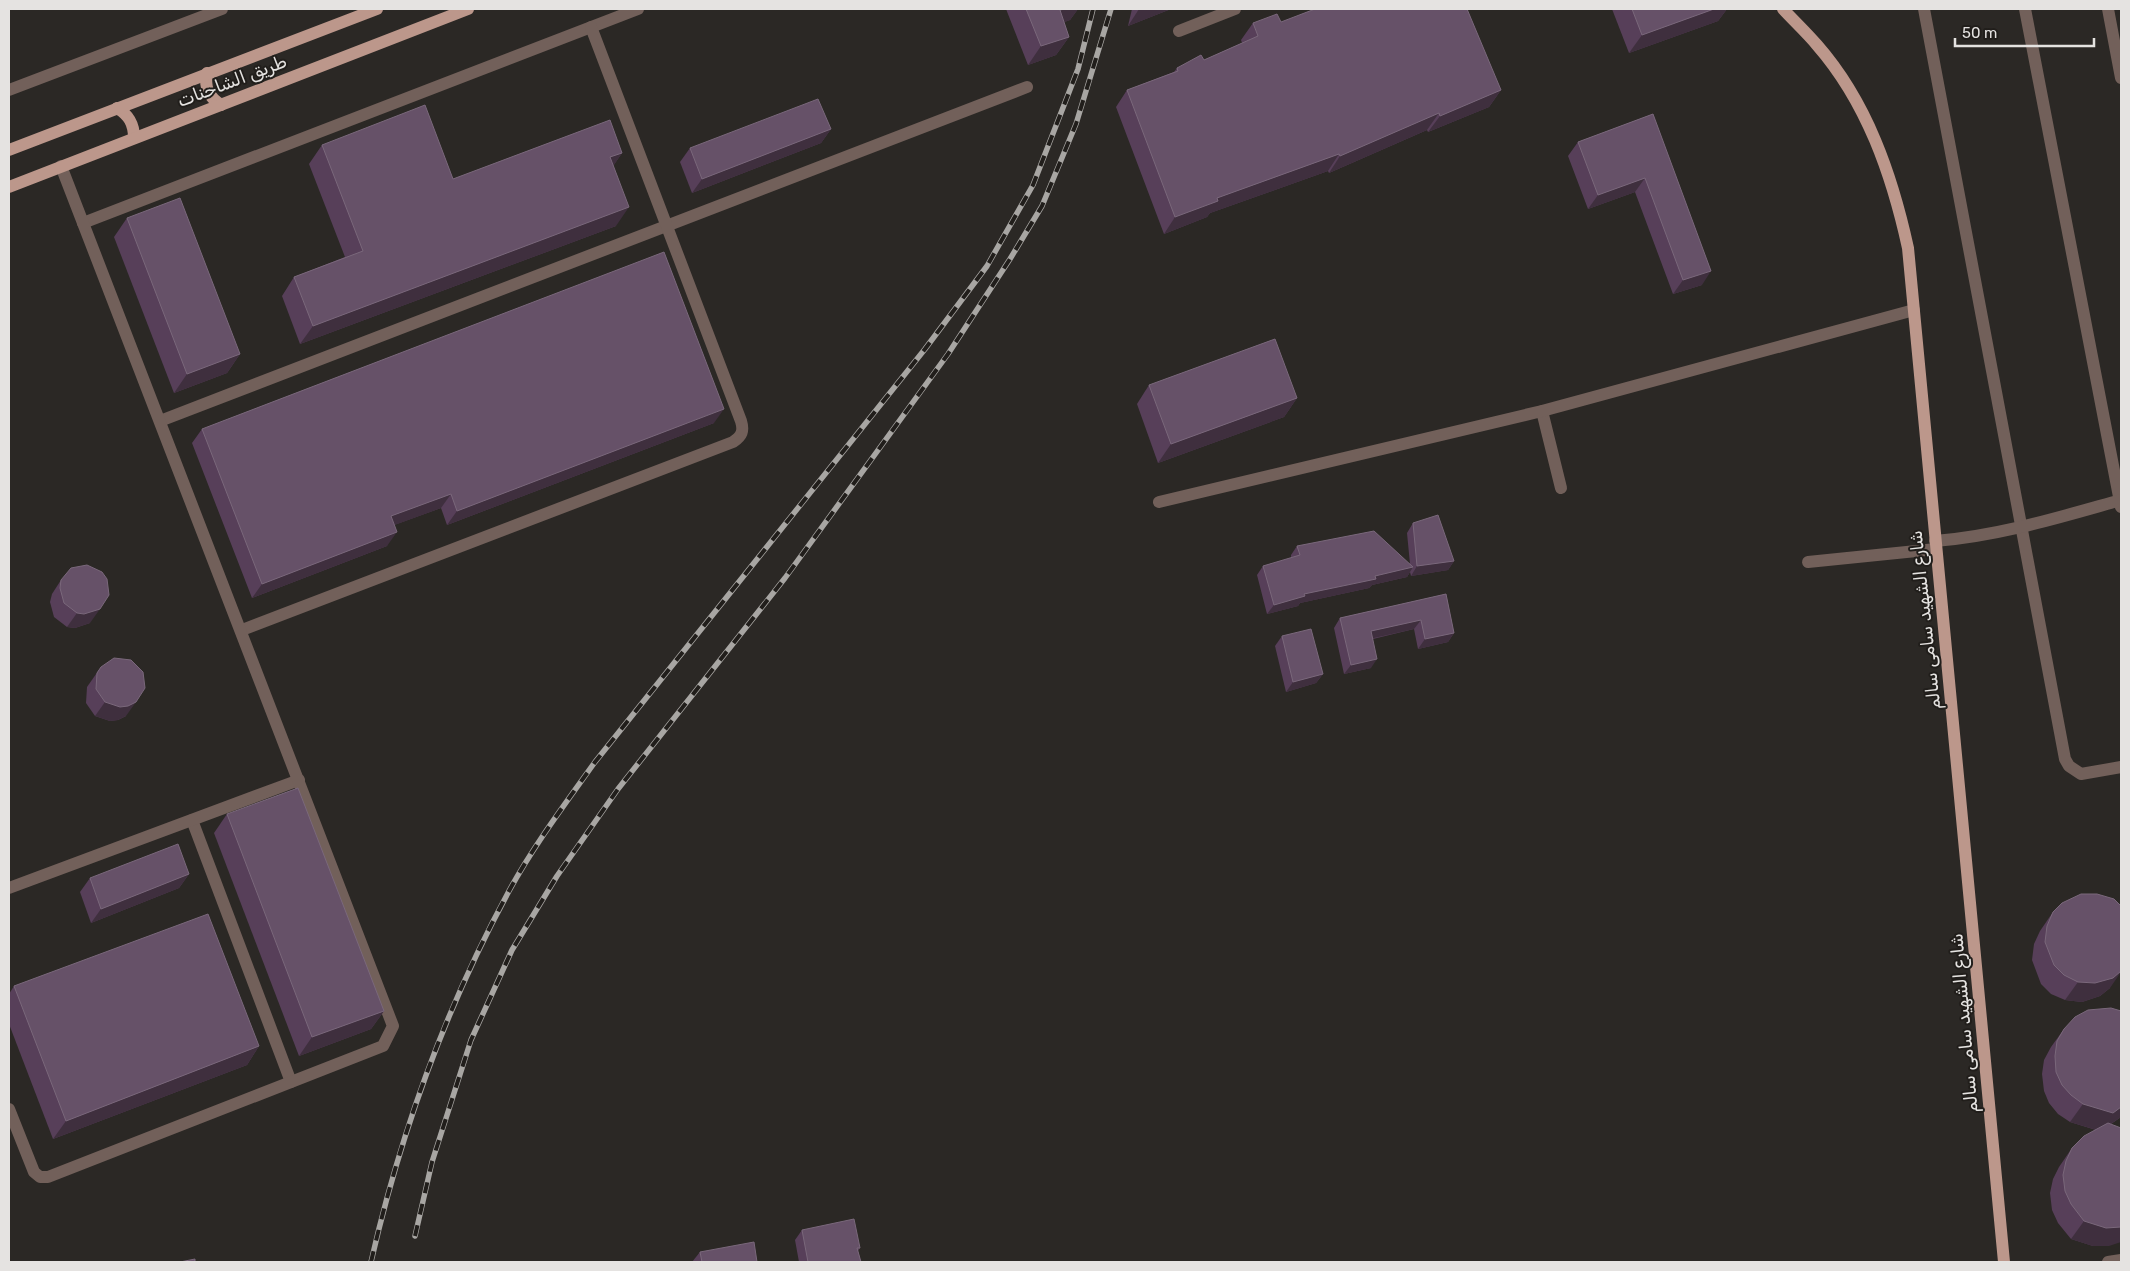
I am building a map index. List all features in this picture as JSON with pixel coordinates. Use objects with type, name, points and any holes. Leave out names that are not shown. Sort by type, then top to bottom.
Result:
[{"type":"main road","name":"طريق الشاحنات","points":[[9,150],[207,74],[355,13],[377,9]]},
{"type":"main road","name":"طريق الشاحنات","points":[[9,187],[468,9]]},
{"type":"main road","name":"شارع الشهيد سامى سالم","points":[[1783,9],[1818,46],[1844,82],[1866,120],[1884,162],[1898,204],[1908,248],[2004,1262]]},
{"type":"main road","points":[[207,74],[206,88],[210,95],[221,104]]},
{"type":"main road","points":[[117,108],[123,111],[132,123],[134,138]]},
{"type":"street","points":[[9,90],[222,9]]},
{"type":"street","points":[[83,222],[638,9]]},
{"type":"street","points":[[1179,30],[1235,9]]},
{"type":"street","points":[[1924,9],[2023,527],[2065,759],[2069,766],[2081,774],[2121,767]]},
{"type":"street","points":[[1808,562],[1936,545],[2023,527],[2121,503],[2025,9]]},
{"type":"street","points":[[2108,9],[2121,78]]},
{"type":"street","points":[[242,630],[733,442],[740,437],[743,429],[741,421],[591,27]]},
{"type":"street","points":[[160,421],[1027,87]]},
{"type":"street","points":[[9,1109],[34,1172],[40,1177],[48,1176],[382,1046],[393,1026],[242,630],[61,166]]},
{"type":"street","points":[[1159,502],[1542,411],[1914,310]]},
{"type":"street","points":[[1542,411],[1561,488]]},
{"type":"street","points":[[9,888],[299,780]]},
{"type":"street","points":[[192,820],[291,1082]]},
{"type":"street","points":[[2108,1262],[2121,1260]]},
{"type":"building","points":[[1026,9],[1064,9],[1060,10],[1069,37],[1041,46]]},
{"type":"building","points":[[1315,9],[1467,9],[1501,90],[1440,116],[1439,113],[1340,156],[1339,154],[1217,198],[1218,201],[1175,217],[1127,90],[1178,71],[1177,68],[1201,55],[1204,60],[1258,36],[1253,23],[1277,14],[1281,22]]},
{"type":"building","points":[[1632,9],[1714,9],[1642,35]]},
{"type":"building","points":[[818,99],[831,129],[702,179],[690,148]]},
{"type":"building","points":[[425,105],[453,179],[610,120],[622,153],[610,157],[629,207],[313,326],[294,277],[363,251],[322,145]]},
{"type":"building","points":[[1653,114],[1711,271],[1683,280],[1645,178],[1598,195],[1578,142]]},
{"type":"building","points":[[180,198],[240,354],[187,374],[127,218]]},
{"type":"building","points":[[664,252],[724,409],[457,511],[451,494],[391,516],[397,532],[262,584],[202,429]]},
{"type":"building","points":[[1275,339],[1297,398],[1171,444],[1149,385]]},
{"type":"building","points":[[1438,515],[1454,561],[1417,566],[1413,523]]},
{"type":"building","points":[[1374,531],[1413,567],[1375,576],[1376,579],[1304,594],[1305,596],[1274,605],[1263,566],[1300,555],[1297,546]]},
{"type":"building","points":[[87,565],[102,572],[107,579],[109,595],[100,609],[84,614],[77,613],[64,603],[60,588],[61,580],[71,568]]},
{"type":"building","points":[[1446,594],[1454,633],[1425,639],[1421,620],[1371,631],[1377,659],[1351,665],[1340,618]]},
{"type":"building","points":[[1311,629],[1323,674],[1293,682],[1282,636]]},
{"type":"building","points":[[114,658],[131,660],[143,672],[145,688],[136,702],[128,706],[120,707],[105,702],[96,689],[97,673],[101,667]]},
{"type":"building","points":[[298,788],[384,1011],[312,1037],[227,814]]},
{"type":"building","points":[[178,844],[189,874],[101,909],[90,878]]},
{"type":"building","points":[[2081,894],[2097,894],[2114,899],[2121,906],[2121,971],[2113,978],[2095,983],[2078,982],[2064,975],[2054,965],[2045,942],[2047,926],[2053,912],[2062,903]]},
{"type":"building","points":[[208,914],[259,1046],[66,1121],[14,986]]},
{"type":"building","points":[[2111,1008],[2121,1011],[2121,1107],[2113,1113],[2083,1104],[2071,1095],[2062,1085],[2056,1072],[2055,1056],[2057,1041],[2064,1029],[2075,1017],[2088,1010]]},
{"type":"building","points":[[2108,1123],[2121,1128],[2121,1227],[2106,1228],[2084,1221],[2071,1204],[2065,1191],[2063,1175],[2066,1161],[2072,1148],[2084,1136]]},
{"type":"building","points":[[854,1219],[860,1248],[857,1248],[861,1262],[808,1262],[802,1230]]},
{"type":"building","points":[[754,1242],[757,1262],[702,1262],[700,1252]]},
{"type":"building","points":[[195,1259],[195,1262],[180,1262]]},
{"type":"railway","points":[[371,1262],[396,1165],[427,1072],[465,980],[509,891],[550,825],[595,762],[925,349],[987,266],[1033,185],[1078,69],[1093,9]]},
{"type":"railway","points":[[415,1236],[432,1162],[471,1040],[512,950],[557,876],[618,789],[785,578],[948,354],[1010,259],[1042,206],[1076,124],[1111,9]]}]
